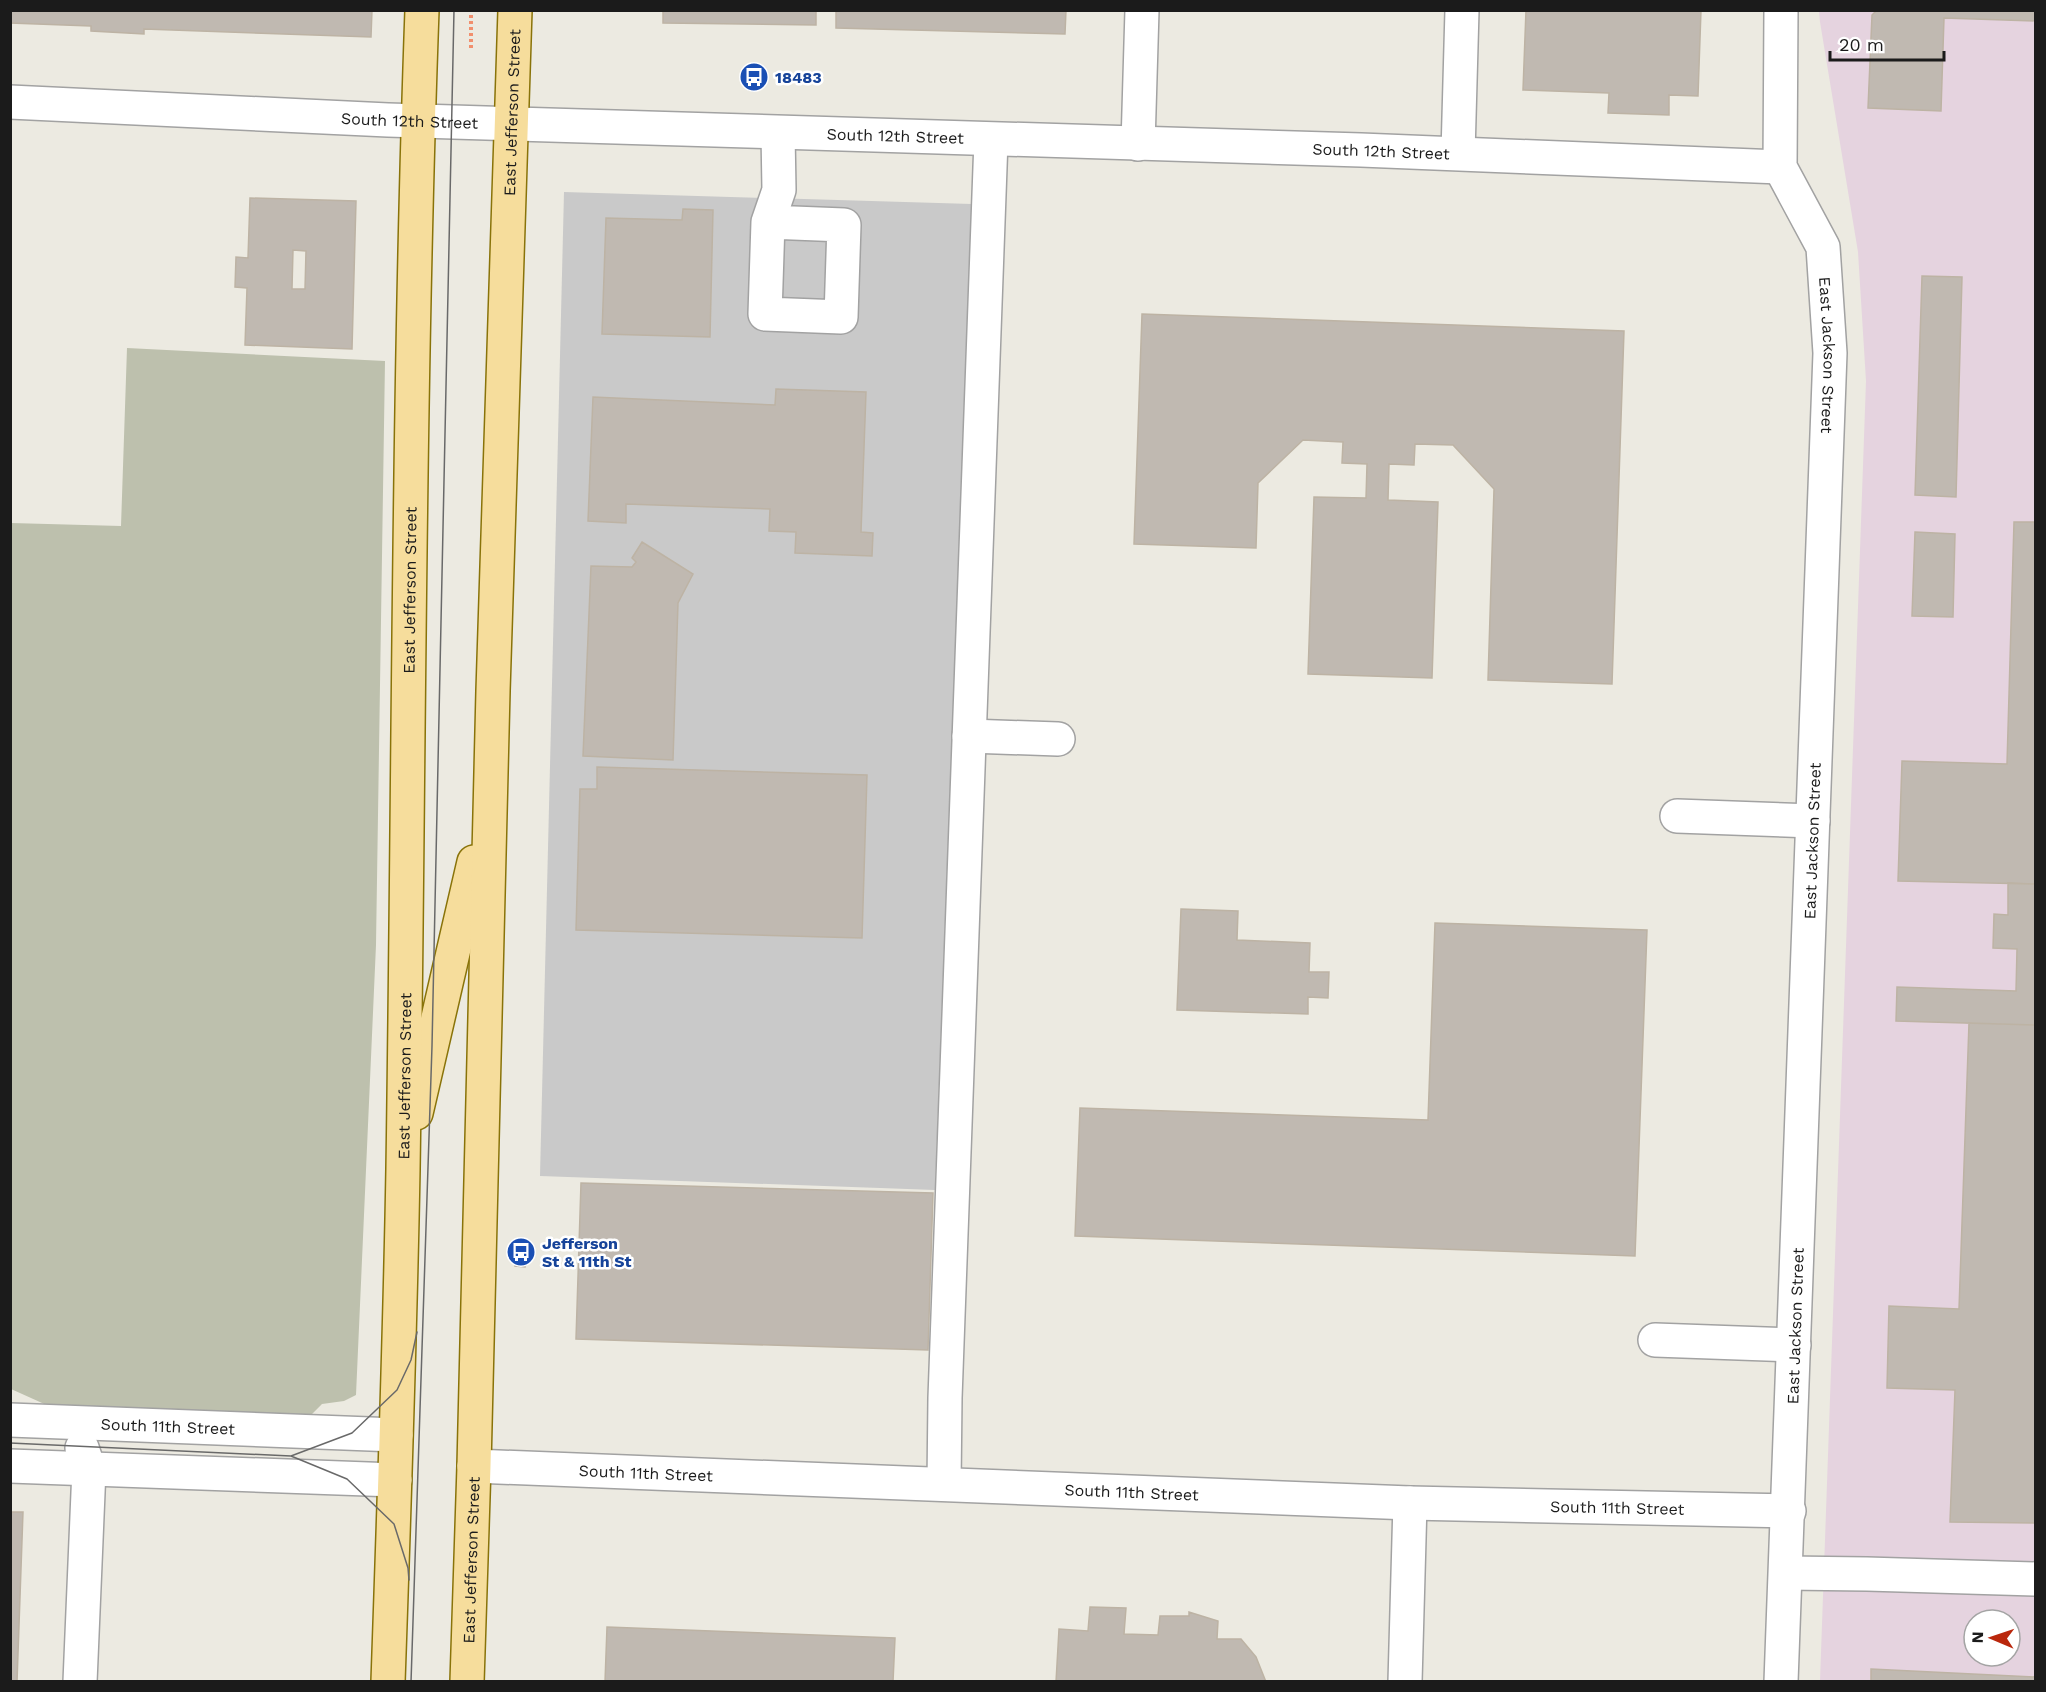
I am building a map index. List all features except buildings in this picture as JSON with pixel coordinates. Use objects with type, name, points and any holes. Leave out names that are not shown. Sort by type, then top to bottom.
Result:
[{"type":"main road","name":"East Jefferson Street","points":[[388,1682],[403,1170],[408,656],[422,10]]},
{"type":"main road","name":"East Jefferson Street","points":[[467,1682],[490,791],[515,10]]},
{"type":"main road","name":"East Jefferson Street","points":[[403,1170],[490,791]]},
{"type":"street","points":[[1138,144],[1143,10]]},
{"type":"street","points":[[1458,153],[1462,10]]},
{"type":"street","name":"East Jackson Street","points":[[1781,10],[1780,167],[1823,247],[1830,353],[1781,1682]]},
{"type":"street","name":"South 12th Street","points":[[10,102],[419,121],[1458,153],[1780,167]]},
{"type":"street","points":[[768,222],[780,190],[778,133]]},
{"type":"street","points":[[944,1484],[945,1398],[991,140]]},
{"type":"street","points":[[969,736],[1058,740]]},
{"type":"street","points":[[1677,816],[1813,821]]},
{"type":"street","points":[[1655,1340],[1794,1345]]},
{"type":"street","name":"South 11th Street","points":[[10,1420],[396,1435]]},
{"type":"street","points":[[80,1682],[89,1469],[82,1445],[83,1423]]},
{"type":"street","points":[[10,1466],[395,1480]]},
{"type":"street","name":"South 11th Street","points":[[474,1466],[1410,1503],[1788,1511]]},
{"type":"street","points":[[1405,1682],[1410,1503]]},
{"type":"street","points":[[1786,1574],[2036,1579]]},
{"type":"path","points":[[471,10],[471,48]]},
{"type":"shaded area","points":[[1819,11],[2035,11],[2035,1681],[1820,1681],[1866,381],[1858,252]]},
{"type":"shaded area","points":[[564,192],[972,204],[935,1190],[540,1176]]},
{"type":"shaded area","points":[[127,348],[385,361],[376,945],[356,1395],[344,1401],[322,1404],[311,1415],[51,1407],[11,1389],[11,523],[121,526]]},
{"type":"tram line","points":[[411,1682],[432,1046],[454,10]]},
{"type":"tram line","points":[[291,1456],[352,1433],[397,1390],[411,1360],[417,1332]]},
{"type":"tram line","points":[[10,1443],[291,1456],[347,1479],[394,1524],[408,1568],[409,1580]]},
{"type":"place","name":"18483","points":[[754,77]]},
{"type":"place","name":"Jefferson St & 11th St","points":[[521,1252]]}]
